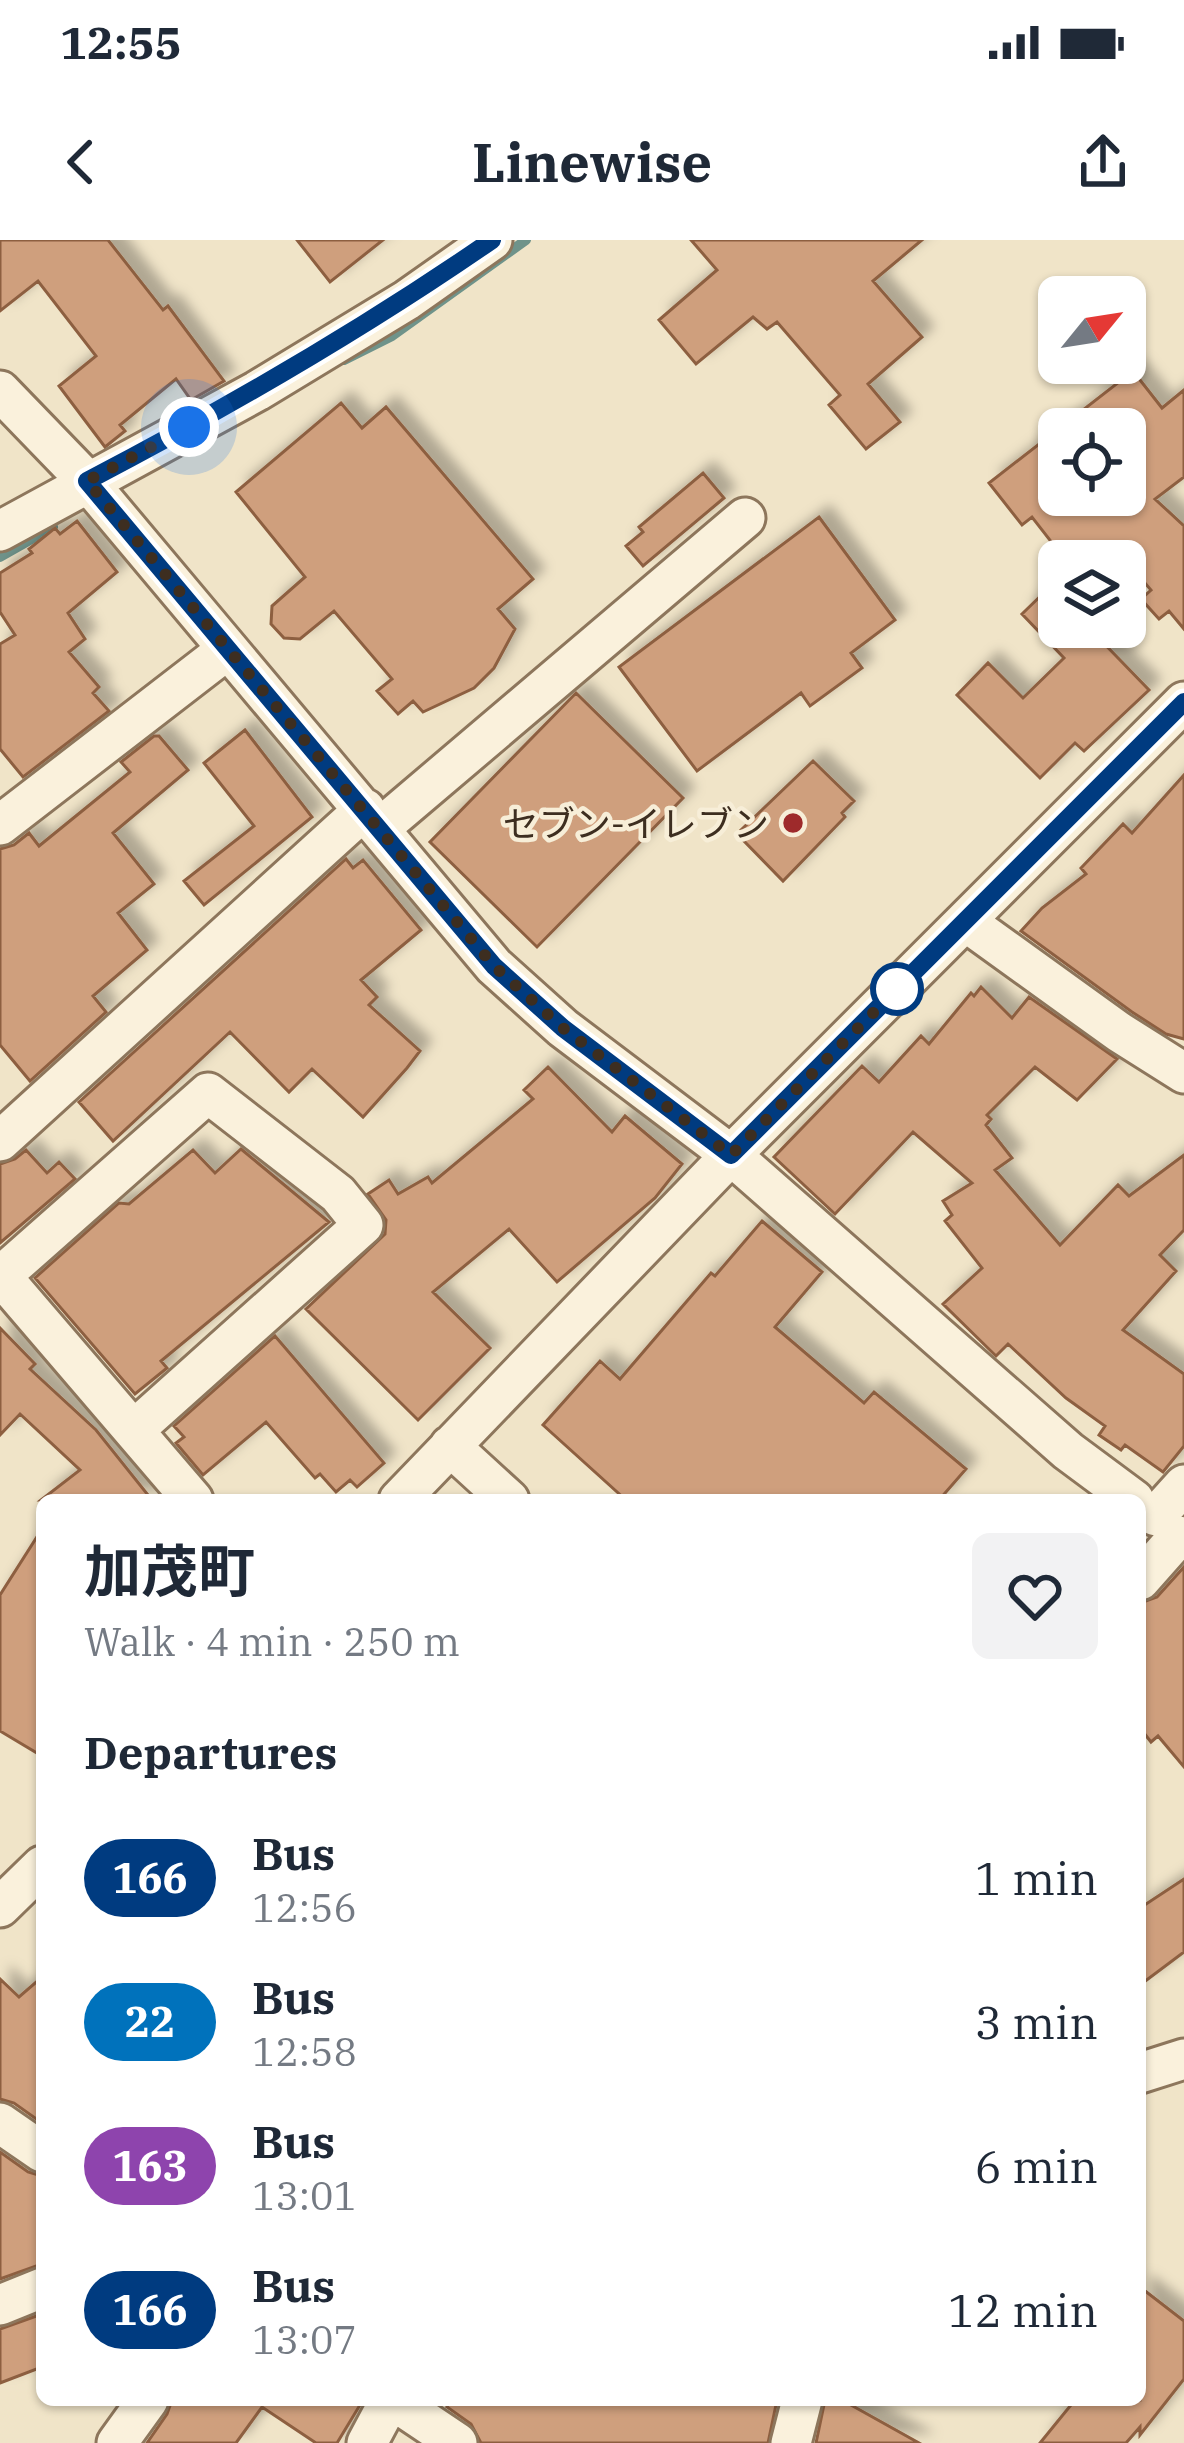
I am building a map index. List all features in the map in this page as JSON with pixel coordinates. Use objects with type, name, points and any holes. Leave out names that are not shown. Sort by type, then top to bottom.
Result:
[{"type":"street","points":[[0,531],[257,391],[407,299],[492,240]]},
{"type":"street","points":[[0,391],[87,481],[494,966],[563,1028],[731,1155],[1068,1451],[1126,1494]]},
{"type":"street","points":[[0,1141],[372,819],[745,518]]},
{"type":"street","points":[[0,825],[228,649]]},
{"type":"street","points":[[405,1494],[731,1155],[1184,702]]},
{"type":"street","points":[[965,921],[1119,1032],[1178,1058]]},
{"type":"street","points":[[134,1430],[364,1225],[338,1194],[208,1093],[0,1276],[189,1494]]},
{"type":"street","points":[[450,1446],[502,1494]]},
{"type":"street","points":[[1146,1561],[1159,1519],[1184,1485]]},
{"type":"street","points":[[0,1907],[36,1872]]},
{"type":"street","points":[[1146,2071],[1184,2059]]},
{"type":"street","points":[[0,2123],[36,2148]]},
{"type":"street","points":[[0,2305],[36,2290]]},
{"type":"street","points":[[117,2443],[144,2406]]},
{"type":"street","points":[[367,2443],[389,2406]]},
{"type":"street","points":[[401,2406],[457,2443]]},
{"type":"street","points":[[791,2443],[800,2406]]},
{"type":"building","points":[[0,240],[108,240],[163,310],[168,306],[224,381],[191,400],[176,379],[120,425],[125,431],[105,447],[59,386],[96,356],[38,281],[0,311]]},
{"type":"building","points":[[297,240],[383,240],[330,282]]},
{"type":"building","points":[[691,240],[922,240],[873,281],[922,337],[868,384],[900,422],[866,449],[829,405],[840,395],[777,322],[767,329],[753,317],[696,364],[659,320],[717,270]]},
{"type":"building","points":[[1116,384],[1143,384],[1162,408],[1184,390],[1184,477],[1155,499],[1184,526],[1184,629],[1169,611],[1159,619],[1146,605],[1151,590],[1146,584],[1146,540],[1050,540],[1032,517],[1022,525],[989,483],[1038,445],[1038,516],[1146,516],[1146,408],[1085,408]]},
{"type":"building","points":[[341,403],[362,428],[386,407],[533,579],[498,609],[515,629],[494,668],[474,688],[423,712],[413,701],[398,714],[377,691],[392,679],[334,611],[300,639],[284,638],[271,624],[272,606],[305,577],[236,492]]},
{"type":"building","points":[[703,473],[724,498],[643,566],[626,546],[643,532],[639,527]]},
{"type":"building","points":[[819,517],[895,620],[851,653],[862,668],[810,706],[801,693],[697,771],[619,667]]},
{"type":"building","points":[[77,521],[117,572],[68,613],[85,639],[69,652],[99,687],[93,693],[109,711],[23,777],[0,749],[0,644],[15,635],[0,612],[0,573],[32,553],[29,549],[55,528],[60,534]]},
{"type":"building","points":[[1038,598],[1038,631],[1022,614]]},
{"type":"building","points":[[1054,648],[1108,648],[1149,690],[1084,751],[1075,743],[1040,778],[957,695],[988,663],[1023,698],[1064,658]]},
{"type":"building","points":[[576,693],[683,798],[537,947],[430,842]]},
{"type":"building","points":[[245,730],[312,817],[204,905],[184,881],[254,826],[204,763]]},
{"type":"building","points":[[154,736],[188,770],[113,833],[154,884],[118,913],[147,950],[93,996],[106,1012],[30,1081],[0,1045],[0,849],[29,833],[39,846],[130,772],[121,762]]},
{"type":"building","name":"セブン-イレブン","points":[[813,761],[854,801],[842,813],[845,817],[783,881],[742,839],[746,835],[741,830]]},
{"type":"building","points":[[1184,775],[1184,1039],[1166,1034],[1132,1012],[1021,931],[1086,874],[1081,868],[1123,824],[1132,833]]},
{"type":"building","points":[[346,859],[353,868],[363,860],[421,930],[361,980],[377,997],[369,1005],[420,1051],[407,1068],[363,1117],[312,1069],[289,1092],[230,1032],[113,1141],[79,1102]]},
{"type":"building","points":[[981,987],[1012,1018],[1029,997],[1117,1059],[1077,1100],[1035,1067],[987,1115],[991,1119],[986,1125],[1012,1158],[995,1170],[1060,1245],[1118,1185],[1129,1196],[1184,1155],[1184,1230],[1160,1255],[1176,1271],[1123,1330],[1184,1374],[1184,1446],[1163,1472],[1125,1445],[1121,1450],[1099,1435],[1105,1426],[1066,1398],[1008,1344],[996,1356],[943,1304],[982,1268],[945,1221],[952,1215],[943,1201],[972,1183],[913,1132],[835,1214],[774,1157],[862,1066],[879,1082],[921,1036],[929,1044]]},
{"type":"building","points":[[548,1067],[612,1132],[625,1116],[682,1164],[655,1198],[557,1282],[509,1229],[433,1292],[490,1348],[418,1420],[306,1309],[385,1234],[386,1220],[368,1194],[389,1180],[398,1194],[428,1177],[432,1183],[533,1099],[524,1090]]},
{"type":"building","points":[[241,1149],[329,1222],[161,1361],[167,1368],[135,1394],[35,1278],[119,1203],[129,1204],[193,1150],[215,1173]]},
{"type":"building","points":[[26,1150],[47,1173],[59,1162],[75,1179],[0,1243],[0,1164]]},
{"type":"building","points":[[762,1221],[822,1272],[775,1327],[864,1403],[874,1392],[966,1469],[944,1494],[619,1494],[543,1425],[600,1361],[620,1379],[711,1273],[715,1276]]},
{"type":"building","points":[[0,1328],[35,1364],[30,1369],[96,1430],[147,1494],[49,1494],[80,1470],[20,1414],[0,1435]]},
{"type":"building","points":[[275,1336],[384,1463],[357,1487],[350,1480],[336,1492],[320,1474],[315,1478],[266,1422],[203,1475],[176,1443],[184,1437],[174,1426]]},
{"type":"building","points":[[36,1538],[36,1752],[0,1731],[0,1595]]},
{"type":"building","points":[[1184,1567],[1184,1767],[1158,1736],[1151,1742],[1146,1736],[1146,1601],[1157,1597]]},
{"type":"building","points":[[1184,1879],[1184,1952],[1146,1980],[1146,1904]]},
{"type":"building","points":[[0,1979],[19,1997],[36,1982],[36,2119],[0,2099]]},
{"type":"building","points":[[0,2152],[36,2174],[36,2266],[0,2279]]},
{"type":"building","points":[[1146,2292],[1184,2321],[1184,2379],[1140,2435],[1140,2427],[1126,2443],[1040,2443],[1070,2406],[1146,2406]]},
{"type":"building","points":[[36,2316],[36,2369],[0,2383],[0,2329]]},
{"type":"building","points":[[170,2406],[359,2406],[337,2443],[316,2443],[262,2407],[236,2443],[147,2443]]},
{"type":"building","points":[[776,2406],[768,2443],[481,2443],[471,2424],[447,2407]]},
{"type":"building","points":[[824,2406],[853,2406],[919,2443],[816,2443]]},
{"type":"waterway","points":[[344,360],[392,336],[526,240]]},
{"type":"waterway","points":[[0,557],[53,527]]},
{"type":"bus line","name":"166","points":[[492,240],[407,299],[257,391],[87,481],[494,966],[563,1028],[731,1155],[1184,702]]},
{"type":"place","name":"セブン-イレブン","points":[[793,823]]},
{"type":"route","points":[[189,427],[87,481],[494,966],[563,1028],[731,1155],[897,989]]}]
